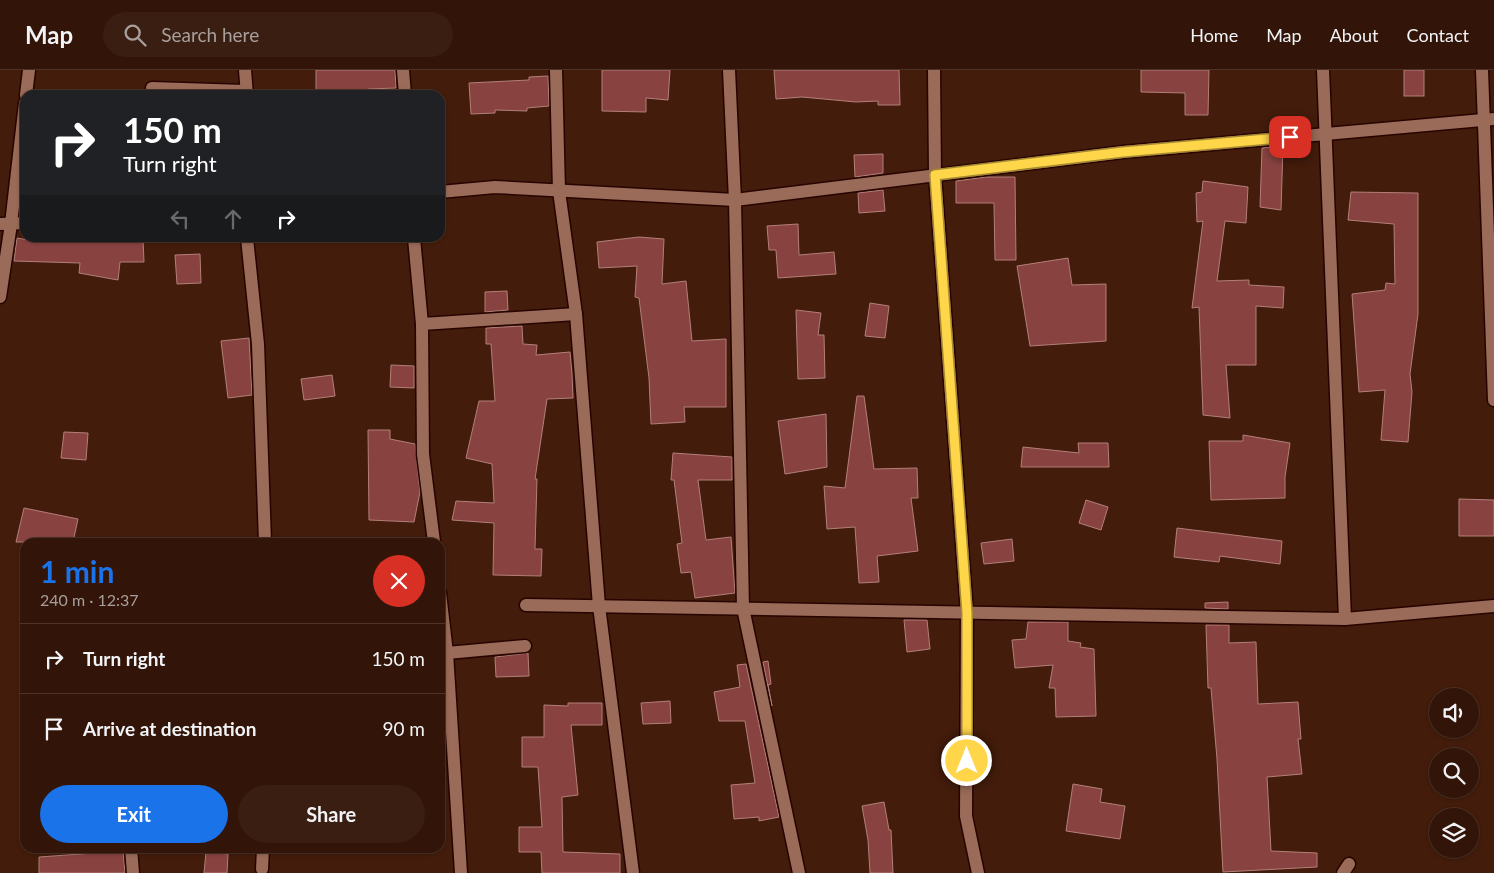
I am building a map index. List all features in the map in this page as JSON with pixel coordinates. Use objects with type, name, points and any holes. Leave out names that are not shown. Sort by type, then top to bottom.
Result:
[{"type":"street","points":[[27,90],[29,70]]},
{"type":"street","points":[[245,70],[246,90]]},
{"type":"street","points":[[403,70],[405,90]]},
{"type":"street","points":[[556,70],[560,191],[576,314],[599,606],[633,873]]},
{"type":"street","points":[[729,70],[735,200],[742,608],[799,873]]},
{"type":"street","points":[[934,70],[935,175],[967,613],[966,816],[978,873]]},
{"type":"street","points":[[1323,70],[1345,620]]},
{"type":"street","points":[[1482,70],[1489,119],[1494,400]]},
{"type":"street","points":[[152,88],[190,90]]},
{"type":"street","points":[[445,192],[495,187],[735,200],[1123,152],[1489,119]]},
{"type":"street","points":[[0,297],[6,224],[20,135]]},
{"type":"street","points":[[6,224],[20,223]]},
{"type":"street","points":[[247,242],[258,344],[264,538]]},
{"type":"street","points":[[414,242],[422,324],[423,454],[434,538]]},
{"type":"street","points":[[422,324],[576,314]]},
{"type":"street","points":[[526,605],[1345,620],[1494,606]]},
{"type":"street","points":[[445,636],[461,873]]},
{"type":"street","points":[[447,653],[525,646]]},
{"type":"street","points":[[131,853],[132,873]]},
{"type":"street","points":[[262,869],[264,853]]},
{"type":"building","points":[[316,70],[395,70],[396,88],[316,90]]},
{"type":"building","points":[[602,70],[670,70],[668,100],[646,98],[646,112],[602,111]]},
{"type":"building","points":[[774,70],[899,70],[900,105],[878,105],[878,101],[856,102],[802,97],[776,99]]},
{"type":"building","points":[[1141,70],[1209,70],[1208,115],[1185,115],[1185,93],[1141,92]]},
{"type":"building","points":[[1404,70],[1424,70],[1424,96],[1404,96]]},
{"type":"building","points":[[548,76],[549,106],[527,108],[527,111],[495,110],[495,113],[471,114],[469,83],[529,80],[529,77]]},
{"type":"building","points":[[1283,146],[1281,210],[1260,207],[1262,148]]},
{"type":"building","points":[[883,154],[883,173],[855,177],[854,155]]},
{"type":"building","points":[[986,177],[1015,177],[1016,260],[995,260],[994,203],[956,203],[956,181]]},
{"type":"building","points":[[1203,181],[1248,187],[1246,223],[1225,221],[1217,281],[1249,280],[1249,285],[1284,287],[1283,308],[1256,306],[1256,365],[1226,365],[1230,418],[1203,415],[1199,307],[1192,308],[1203,221],[1197,222],[1196,193],[1202,192]]},
{"type":"building","points":[[883,190],[885,211],[859,213],[858,193]]},
{"type":"building","points":[[1351,192],[1418,193],[1418,314],[1410,374],[1412,392],[1408,442],[1381,440],[1385,390],[1359,392],[1352,294],[1385,290],[1386,283],[1395,284],[1394,224],[1348,220]]},
{"type":"building","points":[[798,224],[799,255],[834,252],[836,274],[778,278],[776,250],[769,250],[767,226]]},
{"type":"building","points":[[639,237],[664,239],[662,284],[686,281],[692,341],[726,339],[726,407],[684,407],[685,422],[651,424],[649,378],[639,298],[635,297],[637,266],[599,268],[597,242]]},
{"type":"building","points":[[17,238],[20,239],[20,242],[143,242],[144,262],[120,262],[118,280],[79,273],[80,263],[14,261]]},
{"type":"building","points":[[200,254],[201,283],[177,284],[175,255]]},
{"type":"building","points":[[1068,258],[1072,285],[1106,284],[1106,341],[1030,346],[1017,266]]},
{"type":"building","points":[[507,291],[508,310],[485,312],[485,292]]},
{"type":"building","points":[[870,303],[889,306],[885,338],[865,336]]},
{"type":"building","points":[[796,310],[821,313],[818,335],[824,335],[825,378],[798,379]]},
{"type":"building","points":[[522,326],[523,344],[537,345],[536,355],[570,352],[572,374],[573,398],[547,399],[535,479],[537,479],[535,549],[542,549],[541,576],[493,575],[494,523],[452,520],[456,501],[494,503],[492,464],[466,458],[479,401],[495,401],[491,344],[486,344],[486,328]]},
{"type":"building","points":[[249,338],[252,395],[228,398],[221,341]]},
{"type":"building","points":[[391,365],[414,366],[414,388],[390,387]]},
{"type":"building","points":[[332,375],[335,396],[304,400],[301,379]]},
{"type":"building","points":[[857,396],[864,396],[874,469],[917,468],[918,498],[911,498],[918,551],[877,556],[879,582],[859,583],[855,527],[827,529],[824,486],[845,488]]},
{"type":"building","points":[[826,414],[827,467],[785,474],[778,421]]},
{"type":"building","points":[[368,430],[390,430],[390,439],[415,444],[420,492],[414,522],[369,520]]},
{"type":"building","points":[[64,432],[88,433],[86,460],[61,458]]},
{"type":"building","points":[[1243,435],[1290,443],[1285,477],[1285,498],[1211,500],[1209,441],[1243,441]]},
{"type":"building","points":[[1078,443],[1108,443],[1109,467],[1021,467],[1023,447],[1079,453]]},
{"type":"building","points":[[673,453],[732,457],[732,480],[698,480],[706,540],[731,537],[735,593],[695,598],[691,572],[681,573],[677,544],[682,543],[674,480],[671,480]]},
{"type":"building","points":[[1459,499],[1494,500],[1494,536],[1459,536]]},
{"type":"building","points":[[1086,500],[1108,507],[1101,530],[1079,523]]},
{"type":"building","points":[[24,508],[78,519],[74,538],[20,538],[20,542],[16,542]]},
{"type":"building","points":[[1177,528],[1282,541],[1280,564],[1220,556],[1219,562],[1174,557]]},
{"type":"building","points":[[1012,539],[1014,561],[984,564],[981,543]]},
{"type":"building","points":[[1228,602],[1228,609],[1205,608],[1205,603]]},
{"type":"building","points":[[904,620],[927,620],[930,649],[907,652]]},
{"type":"building","points":[[1028,622],[1068,622],[1068,641],[1081,643],[1080,647],[1094,649],[1096,716],[1056,717],[1055,688],[1049,688],[1053,665],[1015,668],[1012,640],[1026,639]]},
{"type":"building","points":[[1206,625],[1229,625],[1229,643],[1256,642],[1258,704],[1298,702],[1301,739],[1298,739],[1302,774],[1267,777],[1271,851],[1317,853],[1317,867],[1223,872],[1217,759],[1211,688],[1208,688]]},
{"type":"building","points":[[528,653],[529,676],[496,677],[495,657]]},
{"type":"building","points":[[768,661],[771,684],[768,685],[772,706],[763,662]]},
{"type":"building","points":[[746,664],[779,817],[759,821],[759,817],[734,819],[731,785],[755,783],[745,721],[719,721],[714,692],[740,687],[737,665]]},
{"type":"building","points":[[670,701],[671,723],[643,724],[641,703]]},
{"type":"building","points":[[568,703],[602,703],[602,725],[571,725],[578,795],[562,797],[563,852],[620,854],[620,873],[542,873],[541,852],[519,852],[519,827],[542,827],[538,767],[522,767],[522,737],[544,737],[544,705],[568,706]]},
{"type":"building","points":[[1073,784],[1102,789],[1100,802],[1125,806],[1120,839],[1066,831]]},
{"type":"building","points":[[884,802],[889,830],[891,830],[893,873],[870,873],[868,840],[862,806]]},
{"type":"building","points":[[123,853],[125,873],[39,873],[39,857]]},
{"type":"building","points":[[206,853],[228,854],[227,873],[204,873]]},
{"type":"route","points":[[967,761],[967,613],[935,175],[1123,152],[1290,137]]}]
